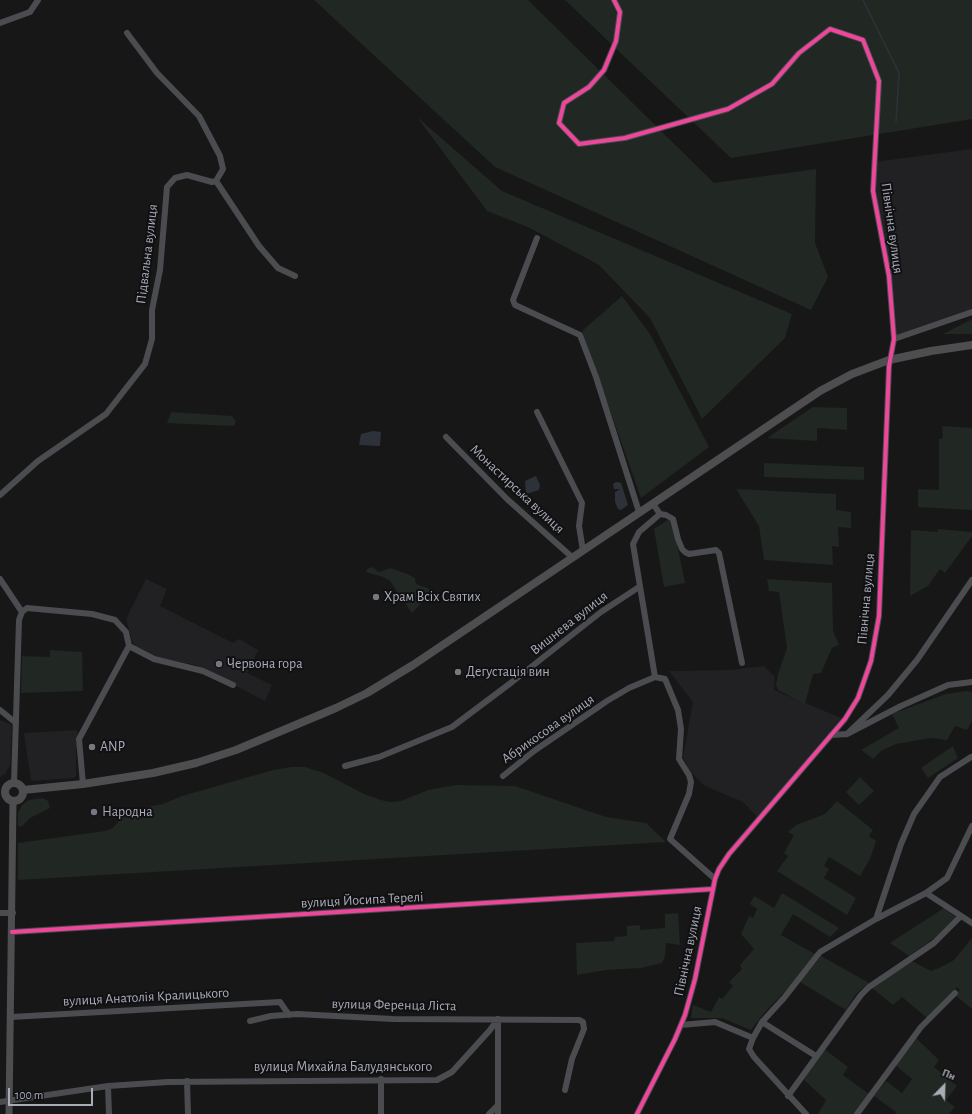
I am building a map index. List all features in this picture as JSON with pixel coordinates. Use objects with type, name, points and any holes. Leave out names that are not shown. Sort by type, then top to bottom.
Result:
[{"type":"highway","points":[[23,790],[83,784],[153,773],[196,763],[244,747],[336,708],[367,693],[414,665],[820,391],[852,374],[889,360],[931,351],[972,346]]},
{"type":"highway","points":[[14,783],[21,786],[23,790],[19,799],[13,801],[9,800],[3,793],[7,786],[14,783]]},
{"type":"main road","points":[[9,1114],[13,913],[13,801]]},
{"type":"street","points":[[0,23],[30,12],[38,0]]},
{"type":"street","name":"Північна вулиця","points":[[614,0],[620,12],[616,41],[604,70],[589,86],[564,103],[562,110],[559,123],[579,144],[625,138],[728,108],[772,84],[799,53],[830,29],[863,40],[879,81],[873,192],[889,276],[894,339],[889,360],[879,616],[871,661],[858,698],[845,719],[729,854],[715,879],[695,979],[681,1025],[637,1114]]},
{"type":"street","points":[[127,33],[158,73],[199,116],[220,156],[223,169],[216,181],[264,251],[278,268],[295,276]]},
{"type":"street","name":"Підвальна вулиця","points":[[0,495],[38,461],[106,414],[145,364],[152,339],[152,310],[160,270],[167,187],[175,178],[187,175],[212,182],[216,181]]},
{"type":"street","points":[[537,238],[513,300],[515,305],[580,335],[596,377],[639,512]]},
{"type":"street","points":[[894,339],[972,312]]},
{"type":"street","name":"Монастирська вулиця","points":[[537,412],[582,503],[579,526],[583,551]]},
{"type":"street","name":"Монастирська вулиця","points":[[446,437],[507,499],[573,558]]},
{"type":"street","points":[[653,504],[660,514],[670,516],[682,549],[685,552],[689,554],[716,550],[719,553],[742,663]]},
{"type":"street","points":[[660,514],[644,527],[634,540],[633,548],[655,677],[665,679],[678,710],[681,729],[678,759],[689,775],[691,782],[689,794],[670,840],[715,879]]},
{"type":"street","points":[[0,580],[22,612]]},
{"type":"street","points":[[847,734],[888,695],[917,660],[972,580]]},
{"type":"street","name":"Вишнева вулиця","points":[[345,766],[379,757],[452,728],[601,612],[639,587]]},
{"type":"street","points":[[14,783],[19,620],[22,612],[27,608],[92,614],[115,620],[126,632],[129,646],[79,739],[83,784]]},
{"type":"street","points":[[129,646],[154,659],[204,671],[233,685]]},
{"type":"street","name":"Абрикосова вулиця","points":[[503,776],[534,752],[607,701],[629,688],[655,677]]},
{"type":"street","points":[[831,735],[847,734],[922,695],[948,685],[972,682]]},
{"type":"street","points":[[0,710],[16,723]]},
{"type":"street","points":[[876,920],[891,872],[914,814],[940,777],[971,757]]},
{"type":"street","points":[[806,1114],[788,1096],[749,1048],[762,1022],[784,998],[820,952],[926,893],[946,878],[972,826]]},
{"type":"street","name":"вулиця Йосипа Терелі","points":[[12,932],[713,889]]},
{"type":"street","points":[[926,893],[972,923]]},
{"type":"street","points":[[0,913],[13,913]]},
{"type":"street","points":[[788,1096],[802,1079],[816,1056],[852,1006],[869,987],[934,943],[961,916]]},
{"type":"street","points":[[857,1114],[921,1026],[955,993]]},
{"type":"street","name":"вулиця Анатолія Кралицького","points":[[10,1017],[280,1002],[288,1012]]},
{"type":"street","name":"вулиця Ференца Ліста","points":[[250,1021],[288,1012],[378,1018],[575,1019],[583,1022],[584,1029],[572,1059],[565,1090]]},
{"type":"street","points":[[498,1019],[498,1114]]},
{"type":"street","name":"вулиця Михайла Балудянського","points":[[0,1102],[108,1086],[187,1081],[381,1079],[437,1080],[444,1077],[465,1058],[498,1019]]},
{"type":"street","points":[[681,1025],[715,1022],[753,1038]]},
{"type":"street","points":[[762,1022],[816,1056]]},
{"type":"street","points":[[381,1079],[381,1114]]},
{"type":"street","points":[[187,1081],[188,1114]]},
{"type":"street","points":[[108,1086],[109,1114]]},
{"type":"street","points":[[489,1114],[498,1105]]},
{"type":"shaded area","points":[[314,0],[528,0],[714,183],[816,169],[815,243],[828,277],[811,310],[495,167]]},
{"type":"shaded area","points":[[565,0],[972,0],[972,119],[731,158]]},
{"type":"shaded area","points":[[417,117],[502,191],[792,314],[785,338],[702,419],[650,318],[599,265],[530,228],[487,211]]},
{"type":"shaded area","points":[[972,149],[972,312],[894,339],[889,276],[873,191],[874,162]]},
{"type":"shaded area","points":[[622,296],[650,334],[709,447],[641,498],[582,331]]},
{"type":"shaded area","points":[[972,319],[972,334],[943,334]]},
{"type":"shaded area","points":[[813,407],[847,408],[847,430],[817,428],[817,441],[767,438]]},
{"type":"shaded area","points":[[171,412],[232,416],[236,421],[234,426],[167,423]]},
{"type":"shaded area","points":[[942,426],[972,428],[972,510],[918,507],[918,489],[939,490],[939,439],[943,438]]},
{"type":"shaded area","points":[[373,431],[381,432],[380,446],[359,445],[361,434]]},
{"type":"shaded area","points":[[764,463],[864,467],[864,480],[764,477]]},
{"type":"shaded area","points":[[536,476],[540,485],[539,490],[526,494],[525,481]]},
{"type":"shaded area","points":[[616,482],[621,483],[628,505],[621,510],[618,509],[615,502],[615,492],[620,489],[614,489],[613,484]]},
{"type":"shaded area","points":[[736,489],[836,494],[836,510],[851,512],[851,528],[838,527],[839,547],[832,546],[833,565],[764,560],[759,526]]},
{"type":"shaded area","points":[[669,519],[677,544],[685,583],[664,587],[654,529]]},
{"type":"shaded area","points":[[938,529],[972,532],[972,536],[945,573],[940,569],[928,586],[910,596],[911,530],[938,532]]},
{"type":"shaded area","points":[[372,567],[379,572],[390,568],[407,574],[415,578],[416,584],[430,589],[424,600],[412,613],[390,581],[383,577],[366,572],[367,569]]},
{"type":"shaded area","points":[[146,579],[167,589],[160,606],[233,643],[239,639],[258,650],[247,673],[272,685],[265,701],[196,665],[155,657],[137,648],[132,641],[126,619]]},
{"type":"shaded area","points":[[767,579],[832,583],[833,631],[839,645],[832,648],[821,673],[813,674],[805,704],[778,690],[776,685],[778,674],[787,648],[779,592],[769,591]]},
{"type":"shaded area","points":[[50,650],[82,652],[83,691],[21,693],[22,656],[50,657]]},
{"type":"shaded area","points":[[764,666],[775,677],[774,690],[841,718],[757,817],[743,802],[705,786],[690,771],[683,757],[693,702],[669,671],[728,670]]},
{"type":"shaded area","points":[[966,691],[972,692],[972,721],[967,730],[955,726],[947,740],[931,738],[896,744],[881,751],[873,759],[861,750],[899,728],[892,714],[946,694]]},
{"type":"shaded area","points":[[0,720],[12,725],[10,765],[5,774],[0,777]]},
{"type":"shaded area","points":[[77,730],[79,748],[76,749],[76,776],[74,778],[31,781],[24,733]]},
{"type":"shaded area","points":[[953,746],[958,758],[928,778],[921,768]]},
{"type":"shaded area","points":[[291,767],[305,767],[324,773],[364,794],[390,802],[401,801],[428,790],[456,785],[515,786],[606,817],[646,823],[666,842],[18,880],[18,843],[105,831],[113,828],[127,811],[163,804],[182,796],[273,770]]},
{"type":"shaded area","points":[[860,777],[874,791],[859,805],[846,792]]},
{"type":"shaded area","points":[[43,798],[48,801],[50,808],[30,818],[21,827],[18,826],[18,813],[22,805],[29,800]]},
{"type":"shaded area","points":[[837,801],[873,830],[869,836],[876,841],[870,859],[860,876],[829,857],[824,866],[829,869],[824,878],[856,898],[847,915],[777,871],[788,856],[784,853],[794,835],[788,832],[796,825],[825,814]]},
{"type":"shaded area","points":[[782,893],[839,928],[830,937],[793,914],[781,935],[815,954],[795,981],[764,1013],[751,1030],[722,1018],[691,1018],[693,1005],[711,1012],[719,997],[722,999],[733,986],[729,982],[742,969],[740,965],[754,949],[741,934],[749,916],[753,918],[757,909],[750,904],[754,896],[774,908]]},
{"type":"shaded area","points":[[944,908],[957,918],[939,935],[909,956],[890,943]]},
{"type":"shaded area","points":[[678,913],[680,945],[666,943],[665,956],[662,963],[641,968],[606,970],[577,975],[576,943],[614,941],[615,937],[627,936],[627,926],[640,925],[640,930],[665,928],[665,914]]},
{"type":"shaded area","points":[[972,938],[972,1009],[955,995],[960,990],[957,987],[927,1018],[902,997],[893,1005],[872,988],[910,960],[931,971],[941,967],[954,960]]},
{"type":"shaded area","points":[[821,956],[869,983],[856,994],[846,1010],[800,982]]},
{"type":"shaded area","points":[[915,1037],[939,1060],[934,1067],[957,1086],[946,1100],[955,1107],[949,1114],[895,1114],[896,1112],[874,1096],[886,1081],[902,1093],[912,1079],[894,1064]]},
{"type":"shaded area","points":[[823,1048],[848,1067],[843,1075],[869,1094],[854,1114],[818,1114],[826,1100],[804,1080]]},
{"type":"waterway","points":[[863,0],[899,73],[896,122]]},
{"type":"cycle path","points":[[614,0],[620,12],[616,41],[604,70],[589,87],[564,103],[559,123],[579,144],[625,138],[728,109],[772,84],[799,53],[830,29],[863,40],[879,81],[873,191],[889,276],[894,339],[889,366],[879,616],[871,661],[858,698],[845,719],[729,854],[719,869],[715,879],[695,979],[685,1015],[675,1039],[637,1114]]},
{"type":"cycle path","points":[[12,932],[713,889]]},
{"type":"place","name":"Храм Всіх Святих","points":[[376,597]]},
{"type":"place","name":"Червона гора","points":[[219,664]]},
{"type":"place","name":"Дегустація вин","points":[[458,672]]},
{"type":"place","name":"ANP","points":[[92,747]]},
{"type":"place","name":"Народна","points":[[94,812]]}]
